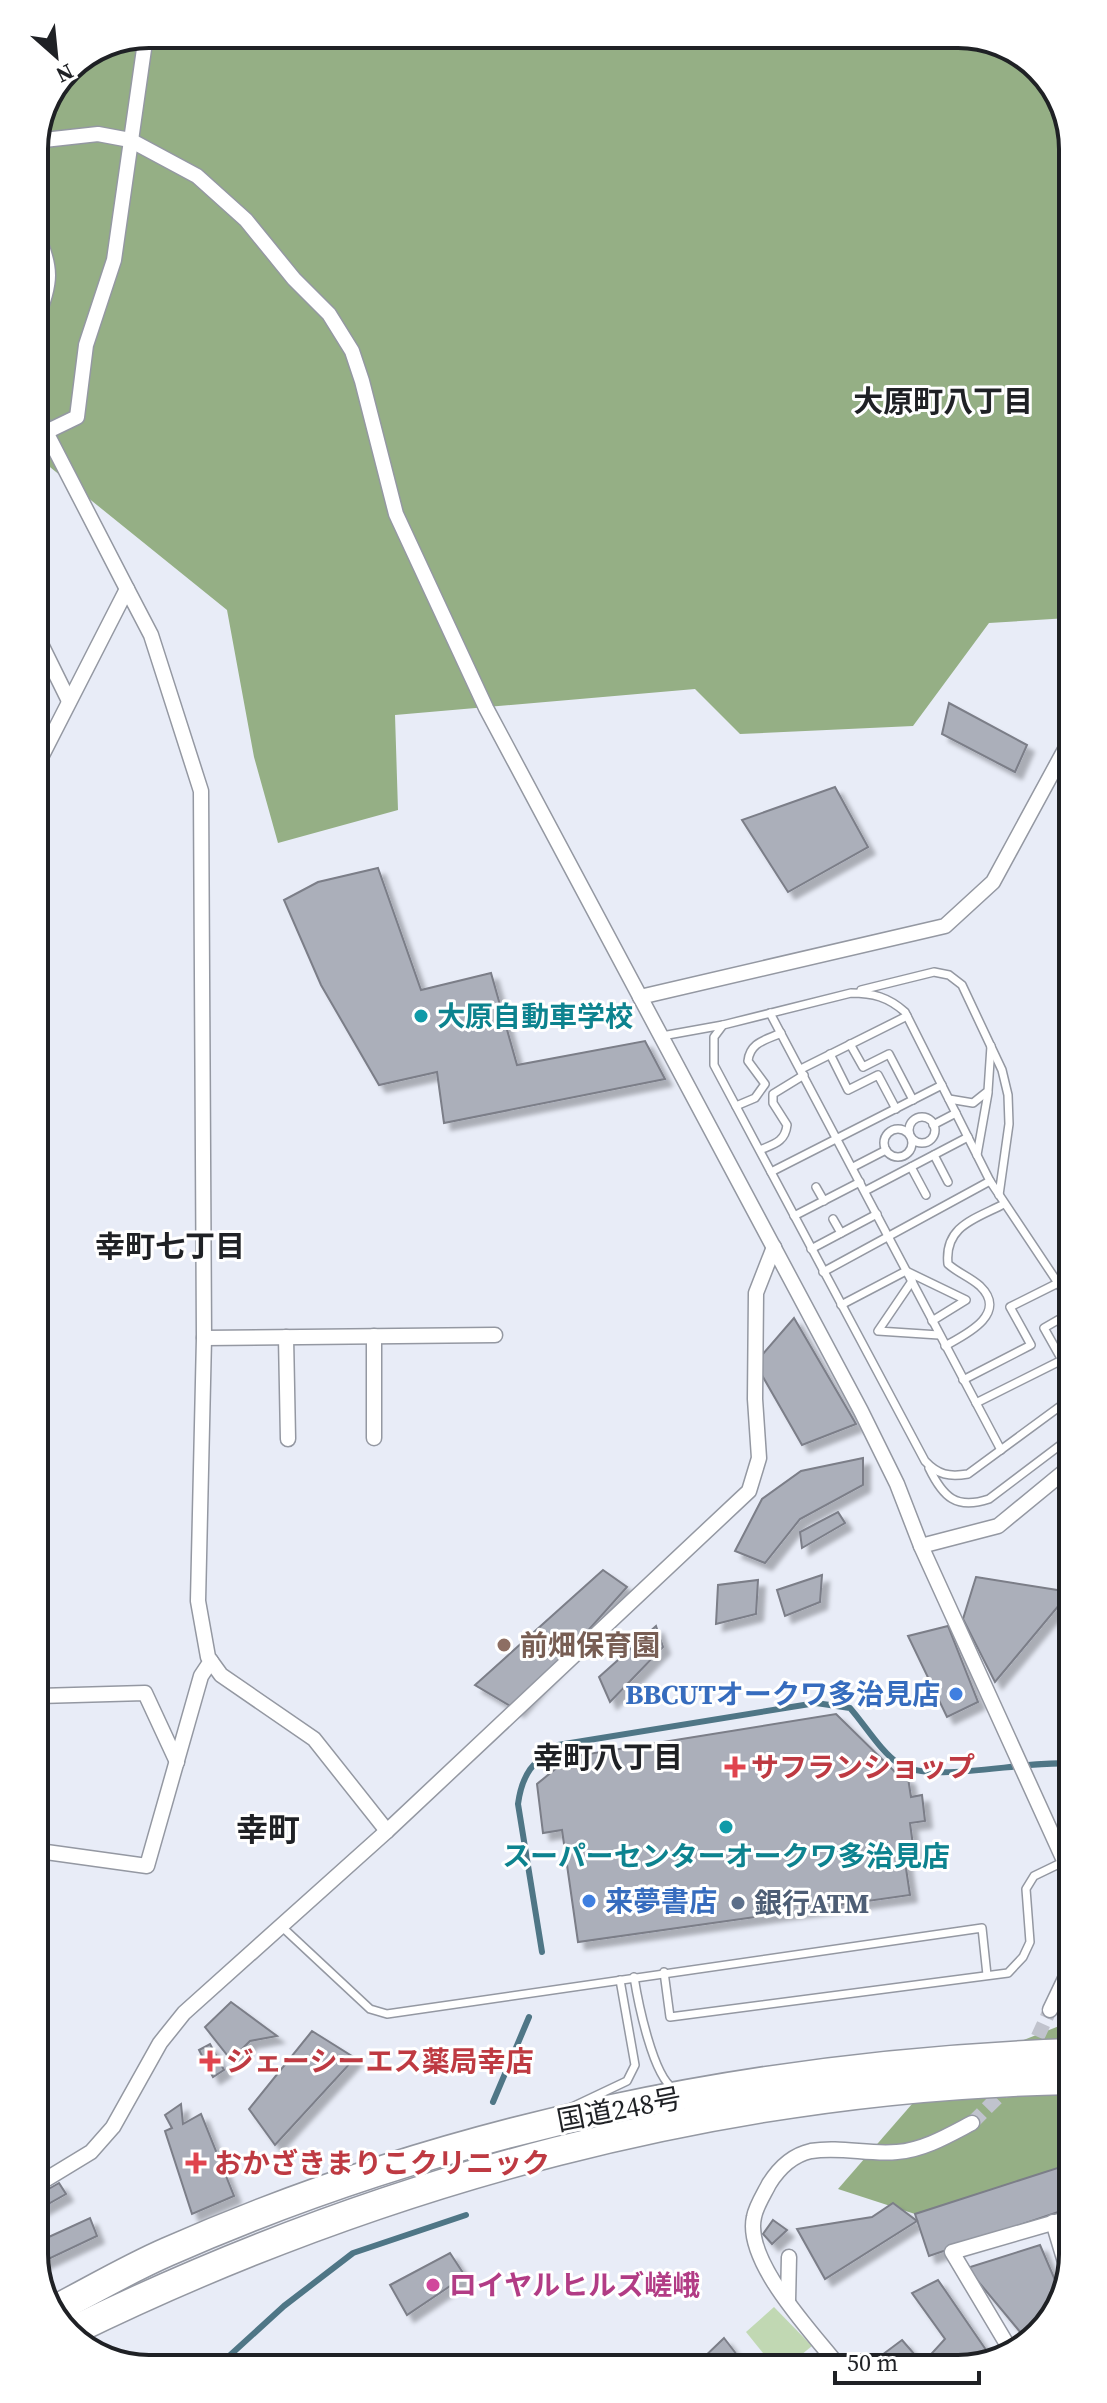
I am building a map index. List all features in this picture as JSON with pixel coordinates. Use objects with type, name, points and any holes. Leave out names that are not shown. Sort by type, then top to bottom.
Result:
[{"type":"highway","name":"国道248号","points":[[62,2306],[165,2252],[262,2214],[357,2179],[552,2121],[839,2070],[1059,2054]]},
{"type":"highway","name":"国道248号","points":[[80,2327],[201,2271],[303,2230],[477,2173],[576,2146],[707,2117],[822,2099],[1059,2081]]},
{"type":"street","points":[[48,431],[77,417],[86,345],[114,260],[144,49]]},
{"type":"street","points":[[48,140],[98,134],[130,140],[197,176],[246,220],[294,279],[329,314],[352,351],[370,407],[396,514],[486,708],[890,1470],[921,1546],[1059,1848]]},
{"type":"street","points":[[48,261],[48,285]]},
{"type":"street","points":[[48,436],[151,635],[201,791],[204,1338],[198,1601],[203,1640],[211,1661],[221,1675],[314,1739],[387,1831]]},
{"type":"street","points":[[48,743],[127,589]]},
{"type":"street","points":[[48,658],[69,701]]},
{"type":"street","points":[[640,997],[945,926],[993,882],[1059,760]]},
{"type":"street","points":[[48,2178],[91,2152],[113,2127],[152,2056],[184,2013],[387,1831],[749,1491],[759,1458],[755,1399],[756,1293],[774,1247]]},
{"type":"street","points":[[204,1338],[495,1335]]},
{"type":"street","points":[[374,1336],[374,1438]]},
{"type":"street","points":[[286,1337],[288,1439]]},
{"type":"street","points":[[921,1546],[998,1526],[1059,1476]]},
{"type":"street","points":[[48,1852],[147,1866],[201,1676],[211,1661]]},
{"type":"street","points":[[48,1696],[145,1693],[177,1762]]},
{"type":"street","points":[[1050,2010],[1059,1991]]},
{"type":"street","points":[[830,2355],[788,2301],[756,2246],[753,2219],[779,2167],[809,2151],[852,2148],[897,2152],[938,2141],[972,2123]]},
{"type":"street","points":[[1006,2343],[952,2252],[1059,2220]]},
{"type":"street","points":[[1053,2222],[1059,2242]]},
{"type":"street","points":[[788,2301],[789,2257]]},
{"type":"lane","points":[[660,1037],[723,1025],[934,972],[949,975],[962,985],[1002,1070],[1009,1124],[999,1196]]},
{"type":"lane","points":[[851,993],[872,993],[892,1000],[907,1016],[990,1181],[1058,1283],[1010,1307],[1031,1345],[963,1380]]},
{"type":"lane","points":[[770,1013],[1001,1450]]},
{"type":"lane","points":[[760,1150],[779,1142],[786,1135],[787,1125],[773,1103],[773,1094],[830,1054],[907,1016]]},
{"type":"lane","points":[[723,1025],[714,1037],[711,1048],[714,1065],[947,1498],[958,1504],[989,1499],[1059,1446]]},
{"type":"lane","points":[[736,1106],[755,1098],[765,1084],[748,1061],[749,1053],[755,1044],[781,1033]]},
{"type":"lane","points":[[850,1044],[863,1067],[889,1054],[913,1100]]},
{"type":"lane","points":[[977,1155],[988,1091],[991,1045]]},
{"type":"lane","points":[[830,1054],[848,1090],[878,1075],[896,1109]]},
{"type":"lane","points":[[771,1172],[942,1085]]},
{"type":"lane","points":[[949,1099],[973,1103],[988,1091]]},
{"type":"lane","points":[[933,1125],[956,1113]]},
{"type":"lane","points":[[886,1150],[885,1139],[891,1132],[899,1129],[910,1136],[916,1142],[929,1141],[934,1135],[933,1125],[926,1118],[918,1118],[911,1124],[910,1136],[910,1149],[904,1155],[895,1156],[886,1150]]},
{"type":"lane","points":[[865,1191],[968,1137]]},
{"type":"lane","points":[[853,1167],[886,1150]]},
{"type":"lane","points":[[934,1155],[948,1182]]},
{"type":"lane","points":[[911,1167],[926,1195]]},
{"type":"lane","points":[[823,1272],[990,1181]]},
{"type":"lane","points":[[794,1216],[860,1182]]},
{"type":"lane","points":[[816,1187],[824,1201]]},
{"type":"lane","points":[[945,1346],[975,1330],[986,1318],[989,1302],[983,1289],[948,1264],[946,1246],[954,1233],[1004,1204]]},
{"type":"lane","points":[[811,1249],[877,1214]]},
{"type":"lane","points":[[833,1219],[841,1233]]},
{"type":"lane","points":[[841,1305],[906,1271]]},
{"type":"lane","points":[[906,1271],[966,1300],[932,1321]]},
{"type":"lane","points":[[912,1281],[878,1331],[939,1335]]},
{"type":"lane","points":[[1059,1319],[1044,1328],[1059,1355]]},
{"type":"lane","points":[[976,1403],[1059,1362]]},
{"type":"lane","points":[[925,1461],[935,1471],[951,1476],[968,1474],[1059,1407]]},
{"type":"lane","points":[[664,1972],[670,2017],[1008,1973],[1023,1957],[1030,1942],[1026,1889],[1034,1876],[1059,1864]]},
{"type":"lane","points":[[281,1926],[370,2009],[387,2014],[982,1928],[987,1975]]},
{"type":"lane","points":[[634,1977],[641,2022],[653,2046],[659,2073],[668,2086],[687,2096]]},
{"type":"lane","points":[[552,2121],[579,2101],[627,2081],[633,2074],[635,2065],[620,1980]]},
{"type":"green space","points":[[149,48],[965,48],[997,56],[1034,82],[1054,117],[1059,149],[1059,619],[989,623],[913,726],[740,734],[695,689],[395,715],[398,810],[278,843],[254,757],[227,610],[48,465],[48,142],[51,123],[63,96],[96,96],[96,63],[129,50]]},
{"type":"green space","points":[[1059,2026],[1059,2188],[915,2214],[838,2189],[939,2073]]},
{"type":"green space","points":[[774,2307],[812,2346],[801,2355],[765,2355],[746,2332]]},
{"type":"building","points":[[949,703],[1027,745],[1015,772],[942,734]]},
{"type":"building","points":[[835,787],[868,847],[788,892],[742,820]]},
{"type":"building","name":"大原自動車学校","points":[[378,868],[421,990],[491,973],[517,1065],[645,1041],[665,1079],[444,1123],[437,1072],[379,1085],[321,985],[284,900],[318,882]]},
{"type":"building","points":[[794,1318],[856,1424],[802,1445],[755,1363]]},
{"type":"building","points":[[863,1458],[863,1485],[800,1519],[765,1563],[735,1551],[762,1499],[801,1471]]},
{"type":"building","points":[[838,1512],[845,1523],[802,1548],[800,1532]]},
{"type":"building","points":[[603,1570],[627,1587],[517,1710],[475,1685]]},
{"type":"building","points":[[822,1575],[820,1602],[785,1616],[777,1590]]},
{"type":"building","points":[[976,1577],[1059,1590],[1059,1605],[995,1682],[963,1619]]},
{"type":"building","points":[[758,1580],[756,1614],[716,1624],[718,1585]]},
{"type":"building","points":[[656,1626],[663,1647],[610,1702],[599,1677]]},
{"type":"building","points":[[948,1626],[978,1702],[947,1717],[908,1636]]},
{"type":"building","name":"スーパーセンターオークワ多治見店","points":[[836,1714],[897,1774],[908,1778],[911,1797],[922,1795],[925,1821],[910,1823],[914,1853],[904,1855],[910,1895],[578,1942],[562,1830],[543,1833],[537,1784],[570,1757]]},
{"type":"building","points":[[231,2002],[277,2036],[250,2041],[231,2060],[205,2027]]},
{"type":"building","points":[[312,2031],[355,2058],[275,2145],[249,2109]]},
{"type":"building","points":[[210,2044],[224,2070],[213,2077],[199,2050]]},
{"type":"building","points":[[181,2104],[183,2124],[201,2114],[234,2196],[192,2214],[165,2131],[172,2128],[165,2115]]},
{"type":"building","points":[[1059,2168],[1059,2212],[929,2256],[915,2214]]},
{"type":"building","points":[[59,2183],[66,2194],[48,2204],[48,2189]]},
{"type":"building","points":[[893,2203],[917,2221],[825,2279],[797,2229],[872,2217]]},
{"type":"building","points":[[90,2218],[97,2236],[48,2259],[48,2237]]},
{"type":"building","points":[[773,2220],[787,2230],[772,2244],[763,2234]]},
{"type":"building","points":[[1040,2245],[1056,2281],[1042,2310],[1021,2333],[967,2268]]},
{"type":"building","points":[[450,2253],[465,2276],[407,2315],[390,2285]]},
{"type":"building","points":[[938,2280],[987,2351],[930,2355],[945,2339],[912,2293]]},
{"type":"building","points":[[724,2338],[737,2355],[706,2355]]},
{"type":"building","points":[[902,2340],[915,2355],[882,2355]]},
{"type":"waterway","points":[[542,1952],[518,1804],[522,1784],[530,1769],[558,1745],[816,1703],[850,1708],[886,1753],[899,1764],[914,1770],[956,1772],[1059,1763]]},
{"type":"waterway","points":[[493,2102],[529,2017]]},
{"type":"waterway","points":[[230,2355],[284,2306],[353,2253],[466,2215]]},
{"type":"tunnel","points":[[1029,2056],[1050,2010]]},
{"type":"tunnel","points":[[972,2123],[1011,2084]]},
{"type":"place","name":"大原自動車学校","points":[[421,1016]]},
{"type":"place","name":"前畑保育園","points":[[504,1645]]},
{"type":"place","name":"BBCUTオークワ多治見店","points":[[956,1694]]},
{"type":"place","name":"サフランショップ","points":[[735,1767]]},
{"type":"place","name":"スーパーセンターオークワ多治見店","points":[[726,1827]]},
{"type":"place","name":"来夢書店","points":[[589,1901]]},
{"type":"place","name":"銀行ATM","points":[[738,1903]]},
{"type":"place","name":"ジェーシーエス薬局幸店","points":[[210,2061]]},
{"type":"place","name":"おかざきまりこクリニック","points":[[196,2163]]},
{"type":"place","name":"ロイヤルヒルズ嵯峨","points":[[433,2285]]},
{"type":"district","name":"大原町八丁目","points":[[943,401]]},
{"type":"district","name":"幸町七丁目","points":[[170,1246]]},
{"type":"district","name":"幸町八丁目","points":[[608,1757]]},
{"type":"district","name":"幸町","points":[[268,1830]]}]
